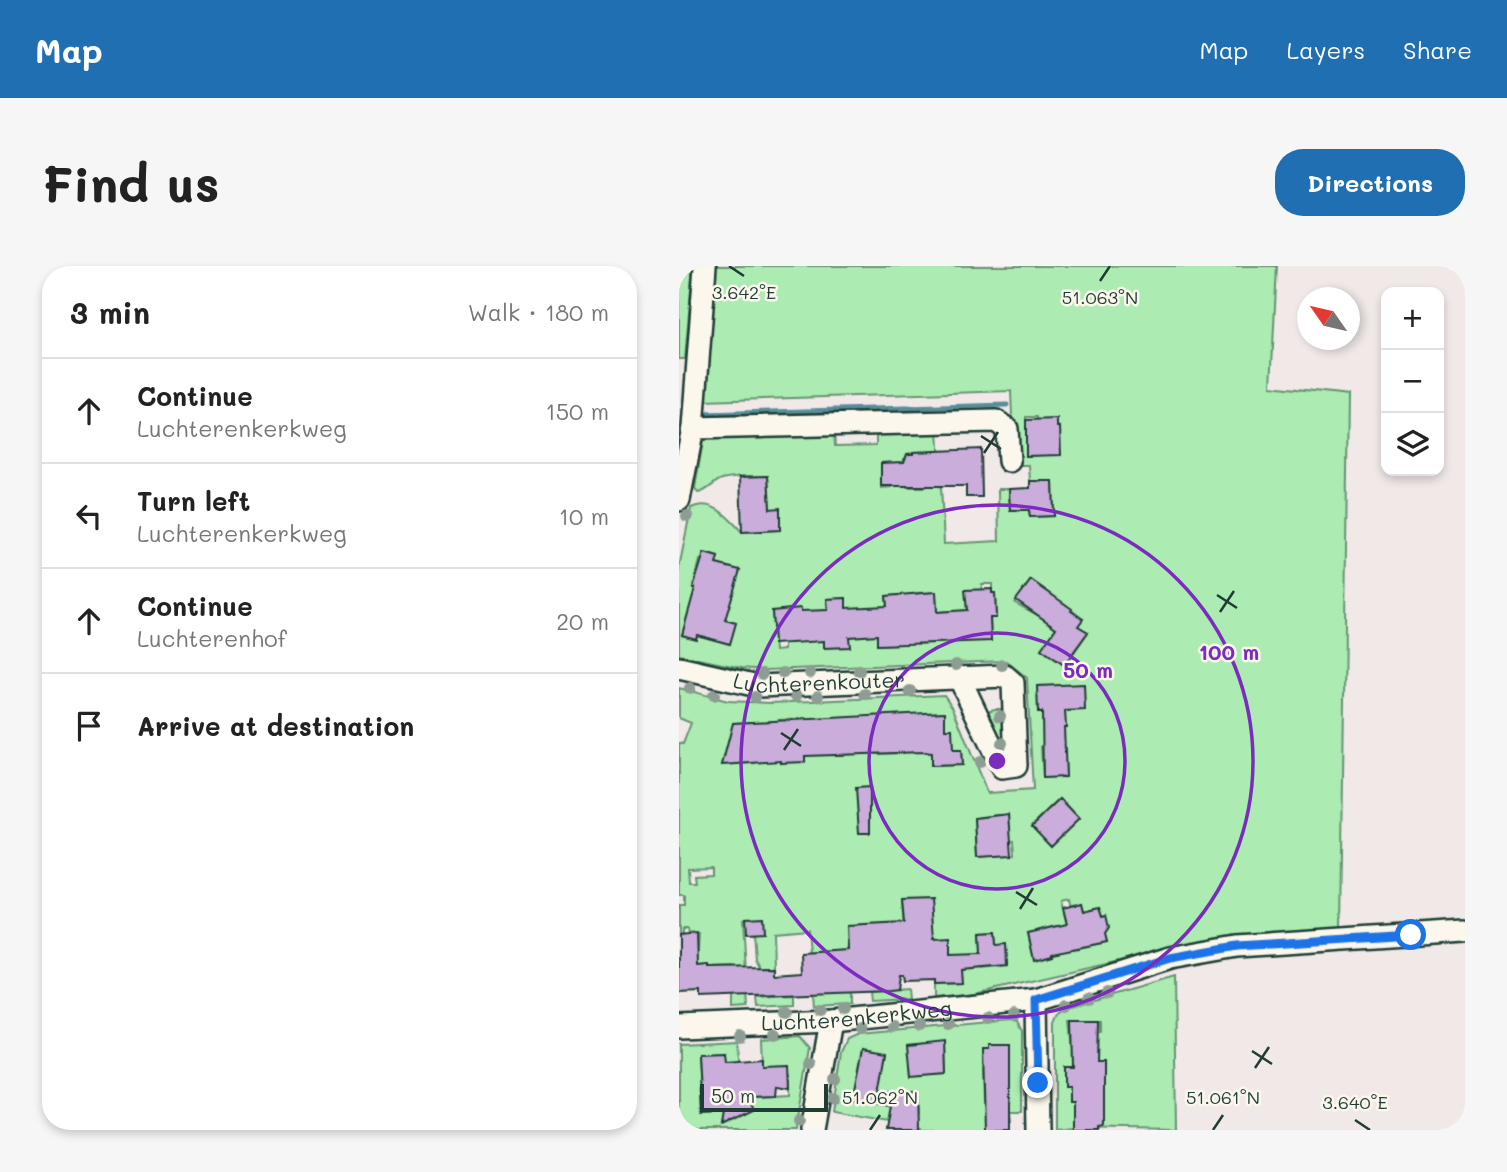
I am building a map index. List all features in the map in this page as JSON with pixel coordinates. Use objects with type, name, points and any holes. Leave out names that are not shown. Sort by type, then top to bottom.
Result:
[{"type":"street","points":[[679,500],[693,428],[705,266]]},
{"type":"street","points":[[693,428],[996,421],[1007,429],[1009,461]]},
{"type":"street","name":"Luchterenkouter","points":[[679,668],[758,686],[959,677]]},
{"type":"street","name":"Luchterenkerkweg","points":[[679,1027],[831,1021],[1036,1000],[1170,958],[1237,946],[1465,931]]},
{"type":"street","points":[[1036,1000],[1038,1130]]},
{"type":"street","points":[[812,1130],[831,1021]]},
{"type":"green space","points":[[679,266],[693,266],[685,359],[679,359]]},
{"type":"green space","points":[[715,266],[1277,266],[1271,386],[1348,395],[1341,929],[1181,947],[974,994],[934,998],[934,984],[961,983],[935,956],[902,900],[905,947],[809,953],[807,929],[773,932],[774,967],[760,968],[755,959],[752,918],[743,919],[748,1008],[733,1009],[733,997],[737,996],[737,970],[734,967],[697,966],[699,934],[688,934],[687,929],[682,929],[682,934],[679,934],[679,905],[684,905],[684,895],[679,895],[679,743],[683,744],[691,723],[679,718],[679,688],[728,701],[770,703],[944,695],[953,708],[987,793],[1033,790],[1027,678],[1006,661],[765,670],[679,655],[679,568],[691,508],[706,506],[720,511],[742,532],[780,530],[780,509],[770,509],[768,476],[722,479],[698,493],[695,488],[704,435],[834,431],[835,446],[876,445],[876,429],[938,428],[944,544],[999,541],[998,489],[1009,489],[1010,510],[1029,510],[1030,517],[1054,516],[1053,481],[1030,481],[1029,465],[1014,465],[1011,391],[704,401]],"holes":[[[1026,417],[1037,417],[1037,420],[1060,427],[1060,454],[1026,456]],[[914,452],[929,452],[926,487],[907,487],[904,459],[907,459],[907,454]],[[891,463],[892,487],[882,488],[881,464]],[[705,553],[718,557],[716,564],[739,571],[731,599],[693,588],[700,560],[703,560]],[[1031,580],[1055,597],[1041,617],[1015,603]],[[982,584],[992,584],[996,618],[990,618],[991,641],[972,641],[967,623],[966,590],[982,594]],[[936,592],[937,612],[948,611],[949,642],[919,644],[916,593]],[[886,596],[900,644],[878,645],[877,635],[871,635],[887,606]],[[846,598],[846,610],[828,610],[827,599]],[[1065,604],[1082,619],[1078,626],[1088,632],[1065,665],[1042,649],[1056,628],[1051,624]],[[801,608],[802,642],[784,643],[784,650],[775,651],[772,612]],[[689,610],[735,623],[729,644],[697,635],[696,639],[682,635]],[[944,712],[945,729],[953,750],[961,750],[962,765],[932,766],[931,753],[925,753],[923,713]],[[876,716],[902,733],[903,753],[877,754]],[[809,719],[804,743],[781,763],[779,720]],[[828,719],[859,743],[859,754],[829,755]],[[753,722],[755,763],[722,765],[733,723]],[[1064,745],[1066,776],[1043,778],[1041,746]],[[1060,799],[1079,819],[1051,845],[1032,825]],[[1009,815],[1010,830],[1007,840],[1014,840],[1015,854],[977,857],[975,818]],[[711,867],[711,874],[694,875],[695,882],[689,882],[688,868]],[[1069,899],[1075,927],[1068,929],[1061,901]],[[1082,903],[1084,911],[1100,907],[1103,916],[1106,915],[1104,931],[1107,942],[1074,949],[1069,931],[1078,929],[1072,905]],[[1057,926],[1062,950],[1051,953],[1052,955],[1034,959],[1028,933]],[[995,932],[996,945],[1006,945],[1007,966],[982,969],[980,933]]]},
{"type":"green space","points":[[1001,709],[1005,713],[1005,748],[1000,750],[983,715]]},
{"type":"green space","points":[[1174,977],[1176,1130],[1055,1130],[1055,1022],[1059,1013],[1066,1008]],"holes":[[[1070,1020],[1100,1020],[1100,1031],[1073,1049]],[[1064,1067],[1094,1101],[1069,1102],[1069,1087],[1064,1086]]]},
{"type":"green space","points":[[907,989],[908,999],[870,1001],[869,992]]},
{"type":"green space","points":[[850,991],[850,1004],[814,1006],[813,993]]},
{"type":"green space","points":[[794,995],[794,1005],[758,1007],[757,997]]},
{"type":"green space","points":[[1011,1020],[1017,1022],[1022,1031],[1022,1111],[1010,1111],[1011,1121],[985,1121],[985,1130],[921,1130],[832,1112],[841,1052],[847,1039],[858,1034]],"holes":[[[945,1042],[946,1074],[911,1076],[909,1045]],[[983,1070],[990,1070],[1010,1101],[984,1102]],[[918,1091],[919,1113],[906,1114],[899,1092]]]},
{"type":"green space","points":[[800,1036],[810,1048],[796,1130],[679,1130],[679,1044],[737,1041],[740,1091],[753,1097],[790,1095],[790,1074],[762,1066],[761,1039]],"holes":[[[724,1053],[700,1093],[698,1055]]]},
{"type":"building","points":[[1057,419],[1061,455],[1026,456],[1026,420]]},
{"type":"building","points":[[981,449],[982,497],[966,497],[966,486],[881,486],[881,463],[904,462],[907,454],[913,452]]},
{"type":"building","points":[[768,476],[770,509],[780,508],[780,530],[742,532],[740,477]]},
{"type":"building","points":[[1030,481],[1053,481],[1054,516],[1030,517],[1029,510],[1010,510],[1009,489],[1030,488]]},
{"type":"building","points":[[704,553],[718,557],[716,564],[740,570],[725,620],[736,623],[730,644],[697,635],[696,639],[682,635]]},
{"type":"building","points":[[1031,580],[1083,619],[1078,626],[1088,632],[1064,665],[1041,649],[1056,628],[1016,600]]},
{"type":"building","points":[[992,589],[992,593],[995,593],[996,618],[990,618],[991,641],[877,645],[877,635],[849,637],[850,647],[824,648],[824,641],[774,644],[772,611],[801,608],[801,611],[828,610],[827,599],[846,598],[846,608],[887,606],[886,596],[936,592],[937,612],[967,610],[965,590]]},
{"type":"building","points":[[1084,684],[1085,710],[1065,711],[1066,777],[1043,778],[1042,712],[1038,712],[1037,686]]},
{"type":"building","points":[[945,712],[945,729],[952,729],[953,750],[961,750],[962,765],[931,766],[931,753],[925,752],[805,756],[805,762],[722,765],[733,723]]},
{"type":"building","points":[[870,787],[870,833],[859,833],[856,788]]},
{"type":"building","points":[[1060,799],[1079,819],[1051,846],[1032,826]]},
{"type":"building","points":[[1009,814],[1012,855],[977,857],[975,818]]},
{"type":"building","points":[[931,899],[934,939],[950,938],[950,955],[981,954],[980,933],[995,932],[996,945],[1006,944],[1007,966],[961,970],[962,983],[903,981],[902,975],[899,975],[897,990],[889,991],[701,998],[701,992],[679,993],[679,935],[697,933],[698,966],[774,967],[774,974],[802,972],[801,953],[848,950],[847,926],[904,923],[902,900]]},
{"type":"building","points":[[1082,903],[1084,911],[1100,907],[1103,916],[1106,915],[1109,928],[1105,934],[1107,942],[1052,953],[1034,960],[1028,933],[1067,924],[1063,908]]},
{"type":"building","points":[[762,917],[763,933],[746,934],[745,918]]},
{"type":"building","points":[[1072,1020],[1098,1020],[1097,1062],[1104,1062],[1104,1126],[1099,1127],[1099,1130],[1073,1130],[1073,1102],[1069,1102],[1069,1087],[1064,1087],[1064,1067],[1073,1067]]},
{"type":"building","points":[[945,1041],[946,1074],[911,1077],[908,1045]]},
{"type":"building","points":[[989,1045],[1010,1045],[1010,1130],[985,1130],[983,1049],[989,1049]]},
{"type":"building","points":[[863,1048],[887,1052],[880,1092],[918,1091],[919,1130],[886,1130],[890,1106],[853,1099]]},
{"type":"building","points":[[724,1053],[725,1062],[762,1059],[762,1066],[789,1065],[790,1088],[777,1086],[776,1096],[749,1097],[754,1110],[721,1126],[723,1114],[701,1115],[698,1054]]},
{"type":"waterway","points":[[703,414],[1007,405]]},
{"type":"route","points":[[1038,1083],[1036,1000],[1170,958],[1237,946],[1411,935]]}]
